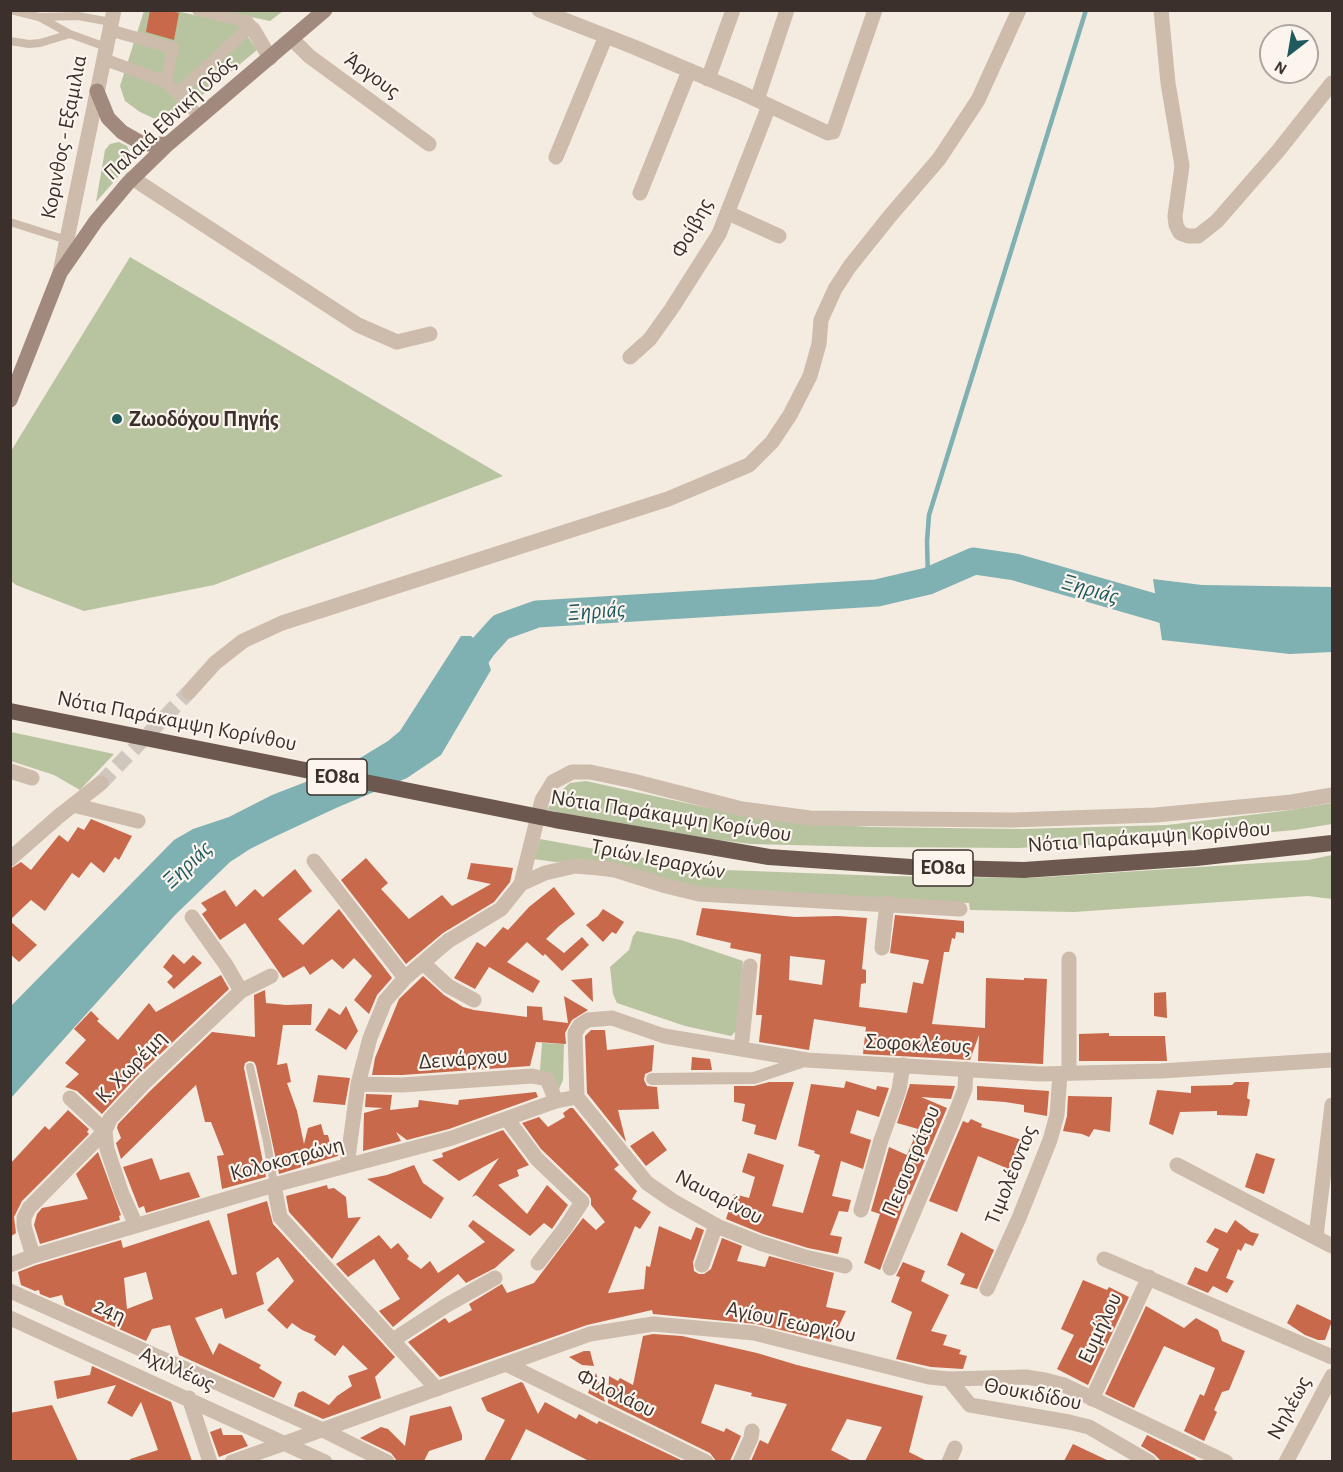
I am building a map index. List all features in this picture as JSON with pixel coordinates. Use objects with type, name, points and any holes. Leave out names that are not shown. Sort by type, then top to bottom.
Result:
[{"type":"highway","name":"Νότια Παράκαμψη Κορίνθου","points":[[10,711],[555,820],[769,857],[840,863],[1024,870],[1232,854],[1332,843]]},
{"type":"main road","name":"Παλαιά Εθνική Οδός","points":[[10,400],[60,273],[96,220],[132,178],[168,144],[325,10]]},
{"type":"main road","points":[[97,91],[108,118],[122,132],[143,144],[168,144]]},
{"type":"street","points":[[198,10],[248,22],[270,58]]},
{"type":"street","points":[[539,10],[708,79],[828,133],[833,132],[875,10]]},
{"type":"street","points":[[708,79],[733,10]]},
{"type":"street","name":"Φοίβης","points":[[630,357],[650,339],[672,308],[709,250],[728,213],[763,103],[787,10]]},
{"type":"street","points":[[189,692],[215,663],[243,641],[282,623],[668,499],[749,465],[790,416],[810,376],[819,344],[821,320],[835,289],[883,224],[944,151],[978,100],[1019,10]]},
{"type":"street","points":[[1161,10],[1168,83],[1182,166],[1175,216],[1180,233],[1198,236],[1217,221],[1278,151],[1332,83]]},
{"type":"street","points":[[111,21],[173,48],[166,82]]},
{"type":"street","name":"Κορινθος - Εξαμιλια","points":[[60,273],[111,21]]},
{"type":"street","points":[[177,94],[252,28]]},
{"type":"street","points":[[556,157],[606,36]]},
{"type":"street","name":"Άργους","points":[[292,39],[309,56],[429,144]]},
{"type":"street","points":[[104,53],[166,82],[200,117]]},
{"type":"street","points":[[640,194],[689,71]]},
{"type":"street","points":[[132,178],[358,325],[398,342],[430,334]]},
{"type":"street","points":[[728,213],[779,236]]},
{"type":"street","points":[[10,771],[32,778]]},
{"type":"street","points":[[521,884],[542,800],[553,782],[572,772],[601,774],[742,809],[810,818],[1012,820],[1156,815],[1292,802],[1332,795]]},
{"type":"street","points":[[10,859],[101,783]]},
{"type":"street","points":[[73,805],[138,821]]},
{"type":"street","points":[[314,861],[405,978]]},
{"type":"street","name":"Τριών Ιεραρχών","points":[[347,1165],[358,1084],[370,1038],[385,1001],[405,978],[448,941],[501,909],[521,884],[545,873],[575,866],[615,870],[699,894],[887,903],[960,909]]},
{"type":"street","points":[[882,948],[887,903]]},
{"type":"street","points":[[192,916],[226,964],[241,991]]},
{"type":"street","name":"Τιμολέοντος","points":[[987,1289],[1019,1218],[1050,1140],[1057,1115],[1065,1073],[1069,959]]},
{"type":"street","points":[[423,963],[448,986],[474,1000]]},
{"type":"street","points":[[741,1048],[750,966]]},
{"type":"street","name":"Κ. Χωρέμη","points":[[136,1226],[111,1160],[105,1131],[110,1119],[143,1084],[241,991],[271,976]]},
{"type":"street","name":"Σοφοκλέους","points":[[577,1097],[574,1033],[588,1020],[612,1018],[664,1036],[807,1060],[1065,1073],[1161,1071],[1332,1060]]},
{"type":"street","points":[[652,1079],[754,1078],[807,1060]]},
{"type":"street","points":[[861,1210],[881,1140],[899,1090],[903,1065]]},
{"type":"street","name":"Πεισιστράτου","points":[[890,1268],[965,1089],[966,1069]]},
{"type":"street","name":"Δεινάρχου","points":[[358,1084],[402,1085],[532,1076],[547,1079],[556,1101]]},
{"type":"street","name":"Κολοκοτρώνη","points":[[10,1265],[33,1256],[274,1185],[452,1138],[556,1101],[577,1097]]},
{"type":"street","name":"Ναυαρίνου","points":[[577,1097],[646,1183],[695,1214],[716,1225],[786,1252],[845,1266]]},
{"type":"street","points":[[33,1256],[24,1226],[24,1218],[29,1208],[105,1131],[70,1098]]},
{"type":"street","points":[[1316,1236],[1332,1105]]},
{"type":"street","points":[[507,1119],[537,1158],[582,1202],[538,1263]]},
{"type":"street","points":[[1177,1165],[1332,1246]]},
{"type":"street","points":[[274,1185],[280,1217],[437,1389]]},
{"type":"street","points":[[702,1265],[716,1225]]},
{"type":"street","points":[[1104,1259],[1332,1357]]},
{"type":"street","name":"Ευμήλου","points":[[1092,1399],[1149,1277]]},
{"type":"street","points":[[393,1340],[447,1305],[495,1278]]},
{"type":"street","name":"24η","points":[[10,1291],[316,1432]]},
{"type":"street","name":"Αχιλλέως","points":[[10,1318],[325,1461]]},
{"type":"street","name":"Αγίου Γεωργίου","points":[[232,1461],[590,1334],[653,1324],[754,1333],[929,1377],[949,1379],[1026,1377],[1064,1385],[1226,1461]]},
{"type":"street","name":"Φιλολάου","points":[[506,1364],[706,1461]]},
{"type":"street","name":"Νηλέως","points":[[1286,1461],[1332,1376]]},
{"type":"street","name":"Θουκιδίδου","points":[[949,1379],[970,1405],[1089,1427],[1149,1461]]},
{"type":"street","points":[[189,1398],[210,1461]]},
{"type":"street","points":[[740,1461],[752,1431]]},
{"type":"street","points":[[316,1432],[387,1461]]},
{"type":"lane","points":[[11,10],[39,17],[104,53]]},
{"type":"lane","points":[[39,17],[78,16],[111,21]]},
{"type":"lane","points":[[10,41],[29,44],[70,34]]},
{"type":"lane","points":[[10,222],[67,240]]},
{"type":"lane","points":[[250,1067],[274,1185]]},
{"type":"green space","points":[[144,11],[176,11],[240,25],[257,50],[182,112],[164,120],[153,118],[125,101],[120,86]]},
{"type":"green space","points":[[223,11],[283,11],[270,21]]},
{"type":"green space","points":[[119,142],[127,146],[131,155],[126,168],[96,202],[105,150],[110,144]]},
{"type":"green space","points":[[130,257],[503,476],[214,585],[84,611],[16,585],[10,580],[11,451]]},
{"type":"green space","points":[[11,732],[114,754],[80,790],[54,775],[11,761]]},
{"type":"green space","points":[[586,781],[784,822],[872,827],[1021,829],[1167,825],[1332,803],[1332,824],[1295,830],[1158,842],[1018,848],[751,844],[644,831],[547,810],[556,795],[570,783]]},
{"type":"green space","points":[[540,839],[672,863],[725,870],[885,876],[1030,878],[1308,860],[1332,855],[1332,899],[1308,896],[1074,912],[970,910],[969,903],[713,890],[576,861],[555,862],[534,859]]},
{"type":"green space","points":[[637,931],[681,940],[743,961],[736,1031],[731,1036],[685,1026],[617,1003],[613,994],[610,967],[629,950]]},
{"type":"green space","points":[[542,1043],[564,1044],[563,1080],[559,1089],[540,1070]]},
{"type":"water","points":[[1153,579],[1202,585],[1332,587],[1332,652],[1290,654],[1162,640]]},
{"type":"water","points":[[461,636],[471,636],[483,647],[491,670],[441,755],[407,778],[272,838],[230,862],[175,915],[11,1098],[11,1006],[174,840],[193,829],[229,817],[272,795],[347,766],[388,741],[400,731]]},
{"type":"building","points":[[150,10],[168,10],[179,13],[174,40],[146,32]]},
{"type":"building","points":[[91,819],[132,836],[119,860],[115,857],[104,873],[91,862],[79,878],[72,873],[45,911],[31,900],[10,920],[10,869],[21,862],[31,870],[59,835],[68,842],[78,827],[84,830]]},
{"type":"building","points":[[366,858],[388,883],[381,889],[409,919],[442,895],[452,906],[491,884],[467,879],[471,863],[513,868],[510,882],[494,902],[443,933],[406,964],[341,880]]},
{"type":"building","points":[[295,869],[312,891],[278,919],[303,945],[339,909],[392,978],[377,995],[369,1014],[354,1000],[372,976],[354,958],[343,969],[332,959],[310,975],[304,966],[283,978],[245,923],[220,940],[202,914],[207,910],[201,903],[225,890],[236,907],[255,889],[263,897]]},
{"type":"building","points":[[554,887],[575,914],[546,939],[564,953],[582,937],[589,945],[562,971],[545,954],[543,956],[527,942],[507,962],[540,981],[533,993],[489,967],[475,989],[454,978],[477,942],[485,947],[503,927],[508,930],[529,907]]},
{"type":"building","points":[[702,908],[795,917],[867,918],[862,969],[866,970],[866,983],[861,984],[859,1007],[907,1013],[913,982],[923,984],[929,960],[890,953],[895,915],[964,921],[964,933],[956,932],[949,952],[944,952],[932,1024],[985,1028],[986,978],[1047,979],[1043,1064],[978,1061],[979,1035],[970,1060],[863,1054],[866,1027],[814,1019],[809,1050],[759,1042],[762,1015],[756,1015],[761,954],[730,948],[731,943],[696,935]],"holes":[[[790,956],[825,960],[822,985],[789,980]]]},
{"type":"building","points":[[603,909],[624,922],[616,934],[612,932],[603,942],[586,925]]},
{"type":"building","points":[[10,921],[37,945],[19,962],[10,954]]},
{"type":"building","points":[[173,954],[184,964],[193,955],[202,963],[174,989],[167,982],[173,976],[163,967]]},
{"type":"building","points":[[221,975],[229,989],[136,1077],[102,1114],[77,1091],[65,1087],[79,1074],[65,1063],[86,1040],[74,1029],[91,1011],[99,1019],[97,1021],[118,1040],[149,1003],[156,1012]]},
{"type":"building","points":[[423,976],[444,995],[463,1007],[474,1010],[527,1017],[527,1006],[542,1007],[543,1020],[568,1023],[564,996],[588,1010],[572,1020],[565,1033],[566,1044],[536,1042],[530,1066],[372,1075],[375,1058],[399,999]]},
{"type":"building","points":[[592,978],[593,1002],[571,980]]},
{"type":"building","points":[[265,990],[266,1003],[312,1004],[311,1025],[283,1025],[277,1065],[287,1063],[291,1082],[287,1083],[297,1111],[304,1144],[308,1128],[321,1124],[324,1135],[328,1135],[330,1144],[340,1141],[338,1156],[279,1174],[256,1066],[254,1062],[249,1061],[245,1063],[244,1068],[266,1177],[222,1189],[217,1156],[224,1155],[211,1122],[205,1122],[196,1085],[121,1159],[116,1143],[121,1138],[117,1128],[118,1124],[212,1032],[255,1037],[254,995]]},
{"type":"building","points":[[1166,992],[1167,1018],[1154,1016],[1154,993]]},
{"type":"building","points":[[346,1006],[358,1031],[346,1050],[315,1030],[329,1008],[340,1015]]},
{"type":"building","points":[[591,1030],[605,1030],[607,1050],[654,1045],[652,1071],[645,1074],[644,1080],[647,1086],[657,1087],[659,1109],[618,1110],[626,1142],[587,1093],[585,1036]]},
{"type":"building","points":[[1109,1033],[1109,1036],[1165,1036],[1167,1061],[1079,1061],[1079,1034]]},
{"type":"building","points":[[692,1057],[710,1059],[712,1070],[691,1070]]},
{"type":"building","points":[[318,1075],[350,1078],[345,1105],[313,1102]]},
{"type":"building","points":[[846,1081],[876,1090],[877,1086],[889,1088],[879,1117],[857,1110],[850,1133],[871,1140],[863,1169],[841,1161],[832,1196],[851,1200],[848,1212],[839,1211],[830,1235],[842,1237],[838,1254],[808,1248],[763,1234],[726,1219],[734,1194],[749,1198],[755,1177],[742,1172],[748,1153],[784,1165],[772,1206],[803,1213],[820,1155],[814,1153],[815,1151],[798,1146],[811,1084],[844,1088]]},
{"type":"building","points":[[769,1082],[794,1082],[776,1140],[754,1134],[756,1125],[742,1121],[745,1104],[734,1102],[734,1086],[754,1086]]},
{"type":"building","points":[[1235,1082],[1249,1082],[1247,1098],[1250,1100],[1247,1116],[1217,1115],[1217,1111],[1180,1112],[1173,1135],[1149,1124],[1157,1090],[1191,1093],[1191,1086],[1232,1085]]},
{"type":"building","points":[[910,1084],[955,1086],[951,1099],[921,1097],[947,1108],[910,1195],[908,1194],[880,1270],[864,1263],[880,1214],[871,1211],[889,1147],[907,1155],[918,1129],[897,1123]]},
{"type":"building","points":[[977,1086],[1049,1091],[1047,1116],[1024,1112],[1024,1105],[977,1100]]},
{"type":"building","points":[[536,1092],[538,1097],[449,1129],[407,1140],[396,1132],[401,1141],[363,1151],[364,1113],[383,1108],[365,1107],[366,1094],[392,1095],[390,1110],[418,1107],[419,1100],[458,1105],[459,1100]]},
{"type":"building","points":[[1068,1096],[1112,1097],[1110,1132],[1094,1129],[1089,1137],[1063,1131],[1067,1116]]},
{"type":"building","points":[[573,1108],[619,1165],[614,1169],[637,1191],[632,1199],[651,1212],[640,1229],[635,1226],[608,1293],[644,1289],[646,1266],[650,1267],[659,1226],[691,1240],[696,1227],[704,1230],[693,1262],[694,1271],[699,1274],[704,1274],[711,1269],[722,1238],[742,1246],[737,1261],[765,1267],[769,1256],[834,1273],[826,1307],[846,1311],[831,1342],[756,1324],[653,1314],[652,1310],[587,1325],[440,1377],[408,1342],[445,1318],[449,1323],[472,1310],[469,1304],[502,1284],[507,1293],[534,1283],[583,1218],[596,1230],[605,1222],[591,1205],[589,1195],[541,1149],[522,1123],[539,1117],[548,1127],[565,1117],[563,1113]]},
{"type":"building","points":[[68,1110],[89,1129],[87,1132],[89,1134],[22,1201],[14,1217],[16,1233],[10,1237],[10,1164],[45,1126],[49,1130]]},
{"type":"building","points":[[971,1119],[982,1124],[981,1127],[1022,1140],[1011,1170],[978,1156],[957,1212],[929,1201],[963,1121],[968,1123]]},
{"type":"building","points":[[503,1130],[529,1165],[517,1170],[519,1176],[498,1185],[527,1214],[547,1185],[568,1205],[552,1229],[544,1223],[530,1236],[476,1195],[472,1197],[499,1158],[459,1181],[432,1160],[443,1157],[442,1153]]},
{"type":"building","points":[[653,1131],[667,1150],[646,1166],[630,1146]]},
{"type":"building","points":[[98,1152],[121,1215],[120,1220],[40,1244],[34,1225],[37,1214],[42,1208],[88,1199],[76,1174]]},
{"type":"building","points":[[1256,1153],[1275,1159],[1264,1194],[1245,1187]]},
{"type":"building","points":[[152,1158],[160,1180],[189,1172],[200,1197],[146,1213],[144,1206],[139,1208],[123,1167]]},
{"type":"building","points":[[414,1165],[423,1183],[444,1198],[431,1219],[367,1179],[387,1175]]},
{"type":"building","points":[[327,1185],[328,1189],[334,1188],[346,1197],[348,1218],[361,1217],[332,1259],[289,1212],[286,1196]]},
{"type":"building","points":[[267,1201],[273,1224],[395,1357],[375,1377],[381,1398],[323,1419],[294,1406],[298,1393],[303,1391],[329,1405],[337,1396],[352,1386],[348,1376],[368,1369],[343,1345],[335,1356],[314,1340],[316,1336],[292,1323],[287,1329],[267,1310],[294,1281],[278,1257],[256,1273],[264,1304],[225,1319],[222,1308],[195,1318],[213,1355],[219,1343],[261,1365],[259,1368],[282,1382],[274,1398],[179,1355],[170,1325],[152,1329],[146,1341],[65,1305],[62,1295],[50,1298],[40,1294],[39,1290],[35,1291],[21,1285],[18,1272],[36,1265],[121,1240],[123,1248],[209,1220],[232,1275],[237,1274],[227,1214]],"holes":[[[146,1272],[153,1299],[127,1309],[124,1278]]]},
{"type":"building","points":[[473,1220],[515,1250],[495,1268],[466,1283],[458,1274],[393,1327],[379,1311],[400,1299],[374,1259],[348,1277],[336,1264],[379,1235],[391,1249],[398,1243],[409,1256],[407,1259],[421,1269],[430,1261],[438,1273],[485,1242],[468,1226]]},
{"type":"building","points":[[1235,1220],[1251,1232],[1259,1234],[1253,1246],[1245,1243],[1241,1251],[1238,1249],[1226,1278],[1234,1281],[1227,1293],[1213,1286],[1208,1293],[1187,1284],[1195,1267],[1207,1272],[1219,1249],[1206,1242],[1215,1228],[1227,1233]]},
{"type":"building","points":[[961,1232],[994,1250],[977,1289],[960,1284],[965,1274],[947,1265]]},
{"type":"building","points":[[903,1262],[925,1271],[921,1281],[949,1295],[931,1331],[947,1335],[943,1345],[961,1350],[959,1354],[967,1356],[963,1369],[931,1367],[896,1359],[912,1312],[891,1302],[900,1277],[896,1276]]},
{"type":"building","points":[[1083,1280],[1107,1290],[1109,1287],[1129,1297],[1088,1385],[1057,1369],[1074,1335],[1061,1329]]},
{"type":"building","points":[[1297,1304],[1332,1321],[1325,1340],[1305,1335],[1287,1323]]},
{"type":"building","points":[[1146,1306],[1184,1328],[1196,1318],[1218,1330],[1222,1341],[1245,1351],[1229,1390],[1222,1392],[1214,1410],[1217,1412],[1204,1441],[1184,1431],[1200,1394],[1204,1396],[1215,1368],[1164,1346],[1134,1408],[1105,1394]]},
{"type":"building","points":[[653,1334],[682,1336],[757,1353],[923,1396],[909,1452],[927,1461],[865,1461],[882,1427],[847,1419],[831,1450],[852,1461],[751,1461],[760,1440],[768,1444],[787,1404],[751,1396],[752,1393],[715,1384],[701,1423],[724,1432],[726,1428],[741,1436],[730,1461],[716,1461],[710,1453],[608,1403],[609,1376],[618,1381],[620,1378],[633,1385],[643,1336]]},
{"type":"building","points":[[590,1351],[594,1366],[582,1365],[569,1357]]},
{"type":"building","points":[[92,1366],[171,1402],[192,1461],[131,1461],[130,1459],[158,1450],[141,1402],[132,1417],[107,1403],[116,1385],[57,1399],[54,1381],[90,1375]]},
{"type":"building","points":[[596,1373],[605,1402],[588,1393]]},
{"type":"building","points":[[521,1382],[538,1414],[545,1402],[576,1419],[579,1414],[597,1424],[599,1421],[683,1461],[589,1461],[526,1429],[510,1461],[484,1461],[505,1420],[487,1411],[481,1398]]},
{"type":"building","points":[[52,1405],[78,1461],[10,1461],[10,1413]]},
{"type":"building","points":[[451,1406],[462,1440],[429,1451],[424,1461],[397,1461],[391,1453],[360,1438],[381,1427],[388,1429],[405,1446],[410,1416]]},
{"type":"building","points":[[221,1428],[223,1435],[242,1435],[248,1446],[219,1457],[210,1432]]},
{"type":"building","points":[[1147,1435],[1196,1459],[1195,1461],[1161,1461],[1141,1446]]},
{"type":"building","points":[[1073,1444],[1109,1461],[1064,1461]]},
{"type":"waterway","points":[[928,581],[929,515],[1086,10]]},
{"type":"waterway","name":"Ξηριάς","points":[[462,677],[483,647],[501,627],[537,614],[877,593],[928,581],[974,561],[1015,567],[1171,612],[1194,615]]},
{"type":"tunnel","points":[[101,783],[189,692]]},
{"type":"place","name":"Ζωοδόχου Πηγής","points":[[117,419]]}]
